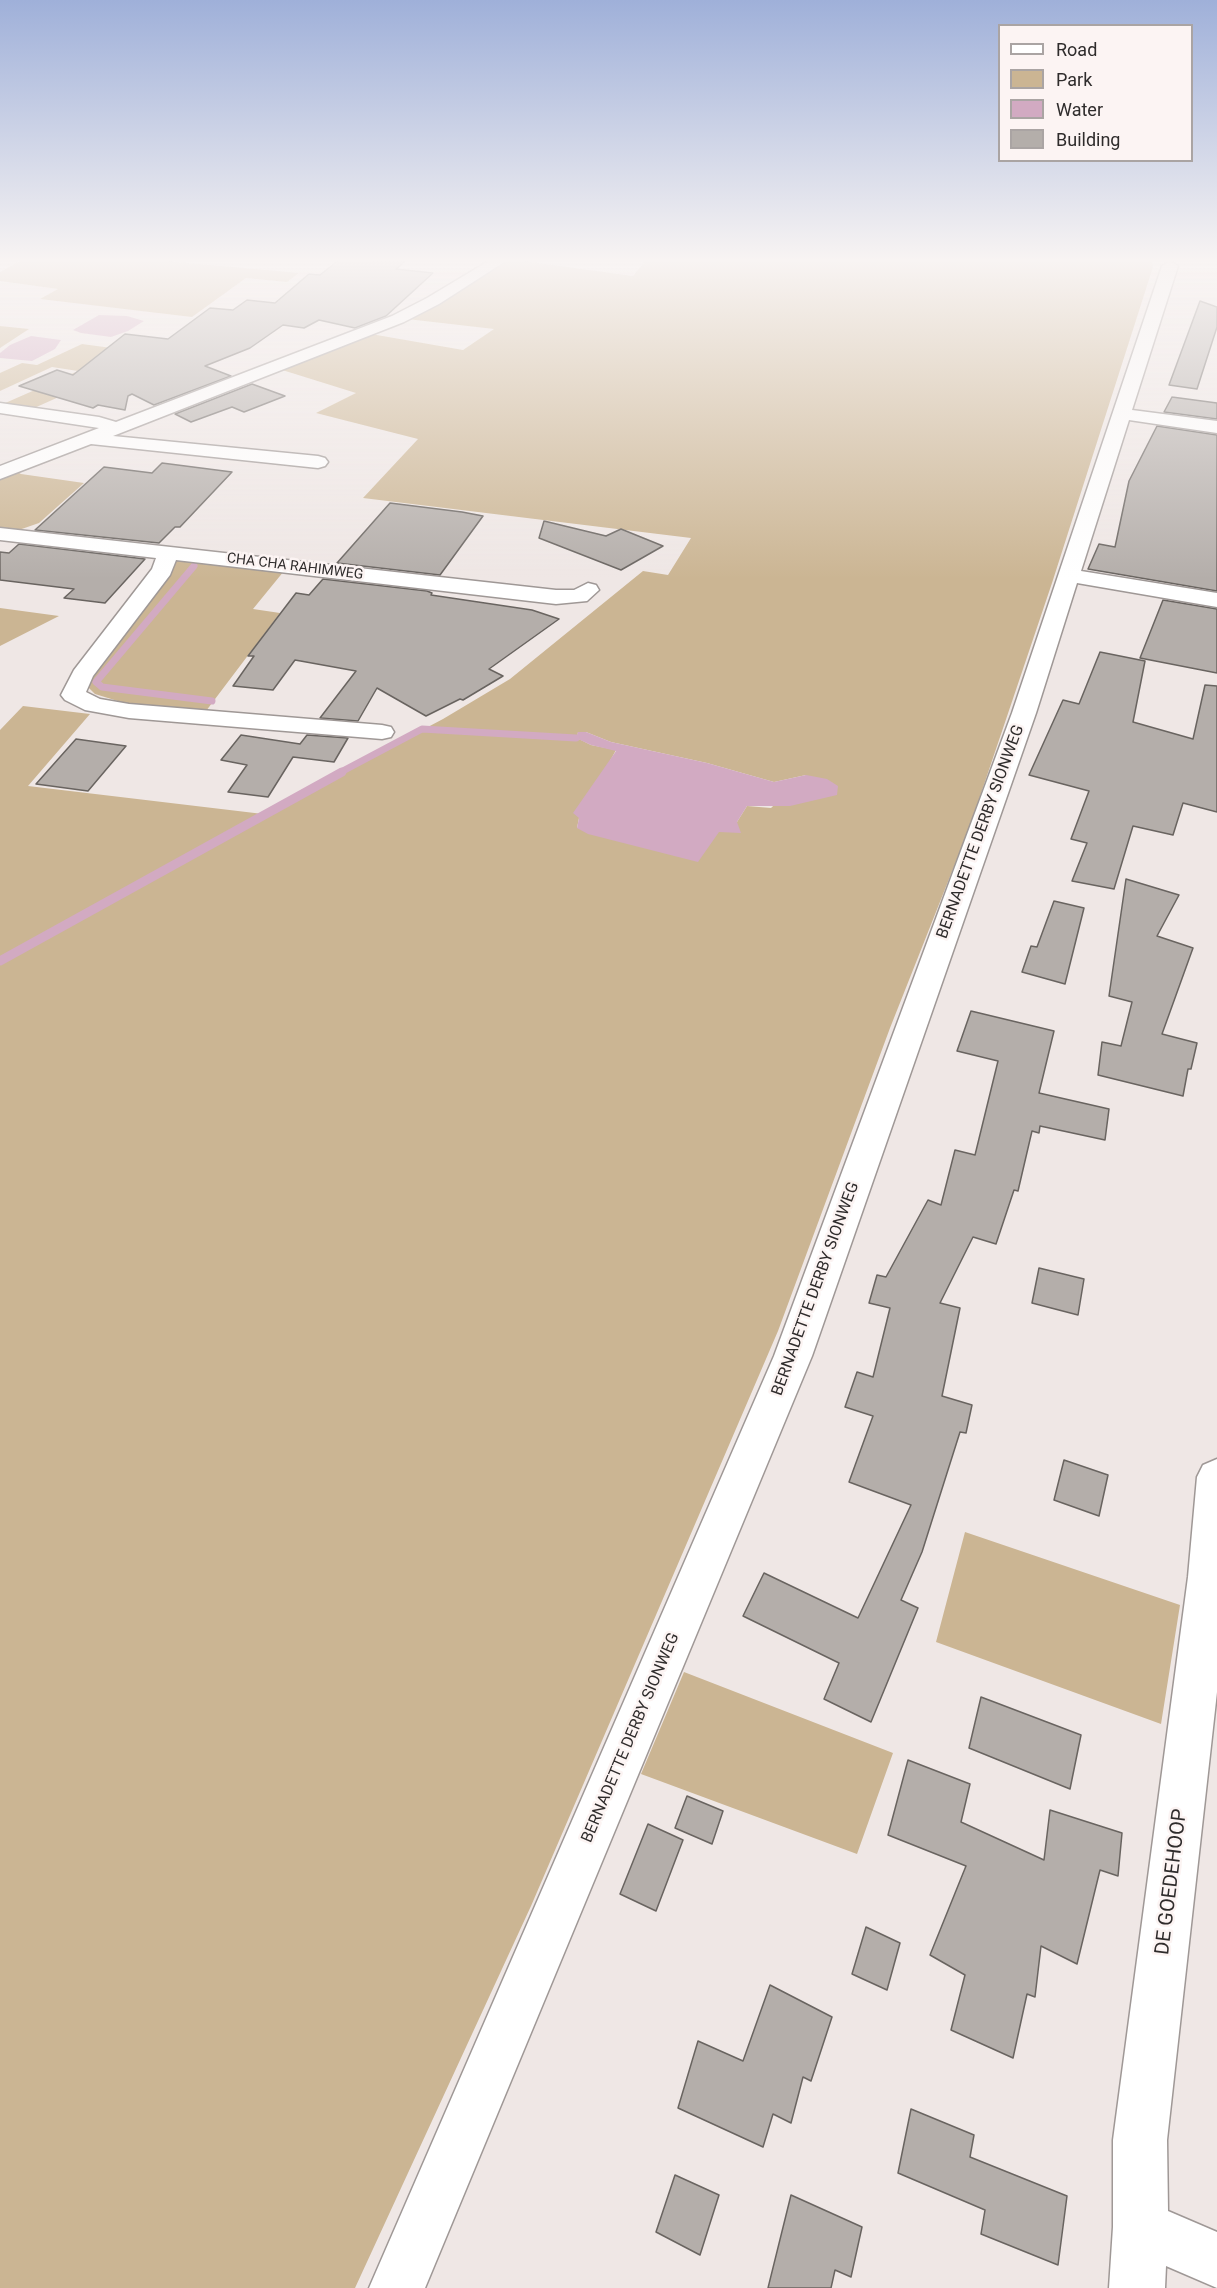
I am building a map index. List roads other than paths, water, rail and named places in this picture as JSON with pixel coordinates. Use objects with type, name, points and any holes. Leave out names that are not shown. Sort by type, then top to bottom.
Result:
[{"type":"street","points":[[0,473],[277,366]]},
{"type":"street","name":"BERNADETTE DERBY SIONWEG","points":[[397,2288],[793,1356],[1020,724],[1137,366]]},
{"type":"street","points":[[0,408],[99,422],[115,428]]},
{"type":"street","points":[[1121,414],[1217,427]]},
{"type":"street","points":[[87,439],[318,462]]},
{"type":"street","name":"CHA CHA RAHIMWEG","points":[[0,534],[556,597],[579,596],[588,590]]},
{"type":"street","points":[[169,552],[162,570],[82,675],[73,694],[94,705],[129,711],[382,732]]},
{"type":"street","points":[[1068,575],[1217,600]]},
{"type":"street","name":"DE GOEDEHOOP","points":[[1137,2288],[1141,2228],[1140,2140],[1213,1578],[1217,1477]]},
{"type":"street","points":[[1141,2228],[1217,2260]]},
{"type":"water","points":[[578,732],[586,732],[611,742],[707,763],[774,782],[806,775],[827,779],[838,786],[837,795],[790,806],[747,806],[737,822],[741,833],[719,832],[698,862],[588,834],[577,828],[579,818],[573,813],[616,751],[591,745],[576,738]]},
{"type":"waterway","points":[[194,566],[96,682],[102,687],[212,701]]},
{"type":"waterway","points":[[339,773],[422,729],[576,738]]},
{"type":"waterway","points":[[0,961],[342,772]]}]
